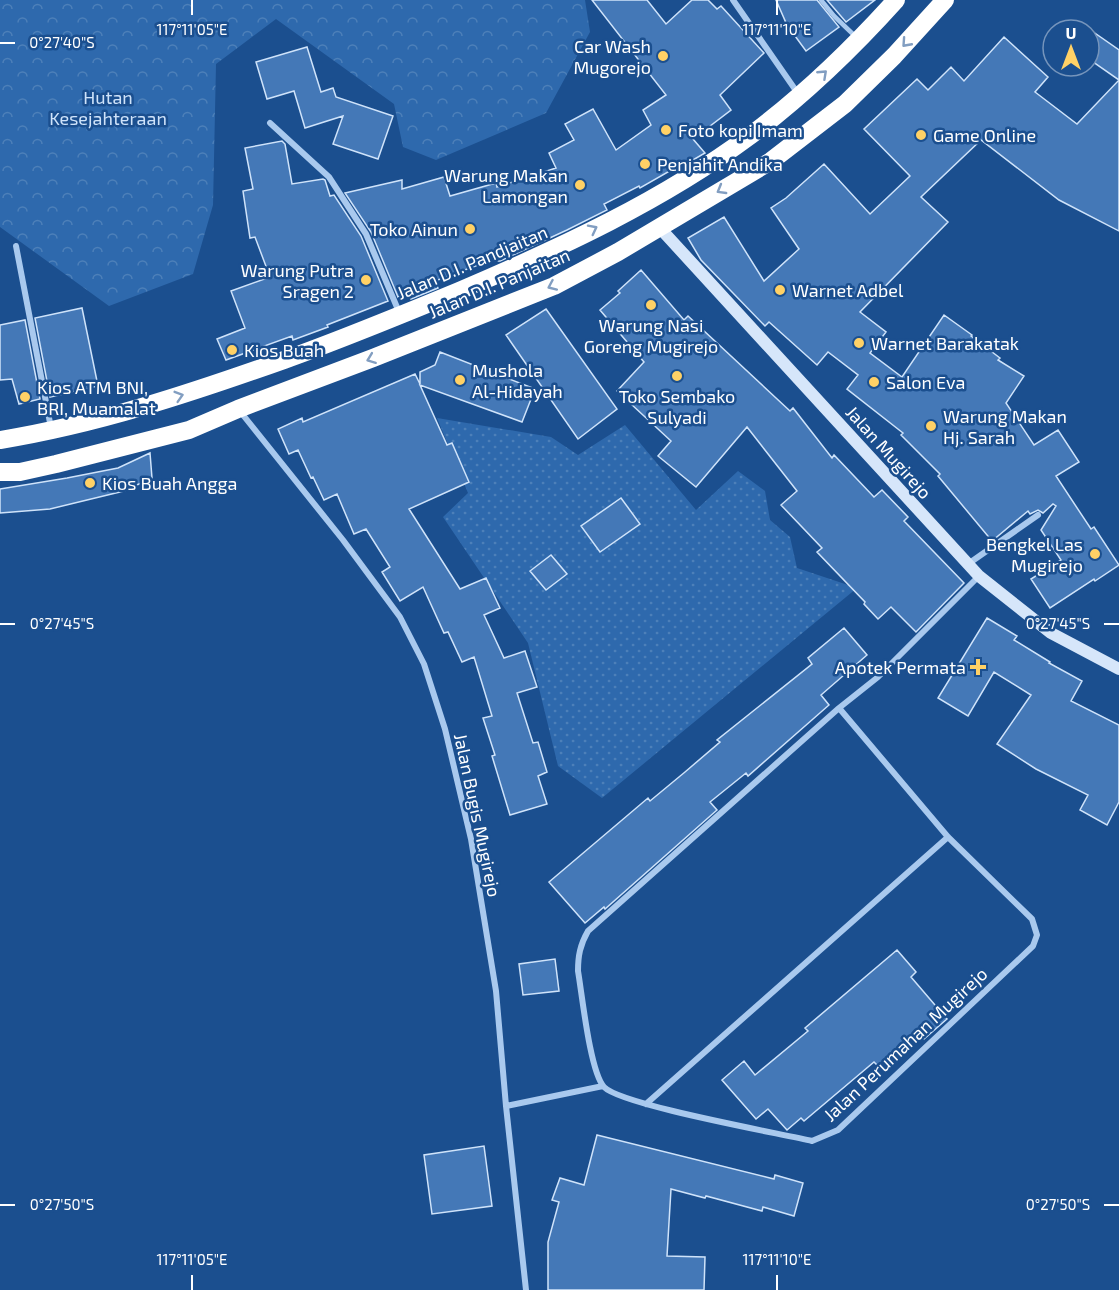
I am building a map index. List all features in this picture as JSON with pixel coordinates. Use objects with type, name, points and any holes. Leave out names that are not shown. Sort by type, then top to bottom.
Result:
[{"type":"highway","name":"Jalan D.I. Pandjaitan","points":[[0,440],[52,432],[179,396],[344,339],[542,256],[639,205],[694,173],[750,135],[800,95],[860,40],[896,0]]},
{"type":"highway","name":"Jalan D.I. Panjaitan","points":[[0,472],[20,472],[56,464],[189,430],[554,286],[618,252],[771,161],[845,104],[894,56],[945,0]]},
{"type":"highway","points":[[639,205],[659,227]]},
{"type":"street","points":[[733,0],[800,95]]},
{"type":"street","points":[[270,123],[329,177],[366,234],[400,315]]},
{"type":"street","name":"Jalan Mugirejo","points":[[659,227],[979,576],[1051,633],[1119,669]]},
{"type":"street","points":[[16,246],[52,432]]},
{"type":"street","name":"Jalan Bugis Mugirejo","points":[[238,409],[343,540],[400,617],[424,664],[445,729],[471,838],[495,991],[526,1290]]},
{"type":"street","points":[[968,565],[1038,515]]},
{"type":"street","points":[[506,1106],[603,1086],[594,1065],[578,971],[581,943],[588,931],[839,708],[878,677],[979,576]]},
{"type":"street","name":"Jalan Perumahan Mugirejo","points":[[603,1086],[612,1092],[646,1104],[812,1141],[838,1130],[1033,946],[1036,928],[1032,919],[948,837],[839,708]]},
{"type":"street","points":[[646,1104],[948,837]]},
{"type":"lane","points":[[821,0],[834,16],[860,40]]},
{"type":"green space","name":"Hutan Kesejahteraan","points":[[0,0],[585,0],[590,32],[546,113],[436,160],[403,147],[394,104],[276,19],[216,64],[213,205],[193,274],[109,306],[0,227]]},
{"type":"green space","points":[[437,418],[551,437],[578,455],[625,425],[696,510],[738,471],[765,491],[770,520],[790,537],[797,568],[857,588],[602,798],[558,766],[528,643],[443,517],[468,493]]},
{"type":"building","points":[[592,0],[647,0],[666,24],[692,0],[708,0],[717,9],[721,6],[764,53],[720,95],[731,110],[693,139],[705,153],[674,171],[673,169],[640,188],[639,186],[604,204],[607,210],[567,230],[500,261],[497,258],[435,281],[438,288],[411,299],[409,293],[398,297],[371,232],[345,193],[402,180],[402,189],[444,177],[450,196],[496,183],[497,187],[556,168],[549,153],[574,140],[565,124],[593,109],[616,150],[651,125],[643,110],[666,95]]},
{"type":"building","points":[[776,0],[817,0],[839,27],[806,51],[787,25]]},
{"type":"building","points":[[827,0],[875,0],[846,22]]},
{"type":"building","points":[[1004,37],[1041,71],[1041,78],[1047,78],[1035,92],[1077,124],[1119,80],[1119,231],[1059,200],[981,140],[921,197],[948,222],[860,312],[886,332],[870,353],[902,377],[944,315],[1000,358],[998,360],[1024,376],[1006,403],[1034,445],[1058,430],[1079,462],[1056,476],[1091,529],[1094,527],[1119,565],[1050,608],[1031,579],[1061,560],[1041,530],[1056,506],[1053,504],[1043,513],[1038,510],[1030,514],[1028,511],[992,541],[938,476],[940,474],[901,435],[903,433],[847,389],[858,375],[828,352],[817,365],[769,322],[765,326],[701,260],[688,238],[724,217],[764,281],[799,249],[771,208],[786,198],[824,164],[870,214],[910,176],[864,129],[917,79],[928,90],[951,67],[964,81]]},
{"type":"building","points":[[1101,37],[1119,50],[1119,80],[1101,67]]},
{"type":"building","points":[[307,47],[321,92],[333,88],[336,97],[393,116],[378,159],[333,144],[343,116],[305,128],[294,91],[267,99],[256,62]]},
{"type":"building","points":[[282,141],[285,144],[292,184],[325,180],[330,196],[334,195],[361,236],[388,301],[293,340],[292,336],[226,360],[217,339],[245,328],[231,291],[270,277],[255,237],[250,238],[243,191],[253,189],[245,148]]},
{"type":"building","points":[[641,270],[684,320],[688,316],[790,411],[793,408],[832,458],[834,455],[874,497],[882,490],[908,517],[904,521],[964,583],[916,632],[891,607],[878,619],[864,604],[865,602],[817,552],[822,548],[781,505],[797,491],[747,427],[696,487],[658,456],[671,441],[617,391],[644,362],[600,310]]},
{"type":"building","points":[[82,308],[98,386],[50,397],[35,318]]},
{"type":"building","points":[[546,309],[617,409],[578,439],[506,335]]},
{"type":"building","points":[[25,320],[40,399],[19,404],[12,379],[0,380],[0,325]]},
{"type":"building","points":[[440,352],[535,389],[522,422],[420,385],[447,445],[452,443],[469,482],[409,509],[460,589],[486,578],[500,608],[484,615],[504,658],[525,651],[537,687],[517,693],[533,743],[538,742],[547,772],[538,776],[547,804],[510,815],[483,718],[492,716],[474,657],[462,662],[448,632],[444,633],[423,587],[400,601],[382,572],[390,567],[366,529],[354,534],[337,494],[324,500],[298,450],[289,454],[278,429],[302,418],[303,422],[415,374],[420,384],[420,372],[435,365]]},
{"type":"building","name":"Kios Buah Angga","points":[[150,453],[152,478],[124,491],[50,509],[0,513],[0,489],[118,468]]},
{"type":"building","points":[[621,498],[640,524],[600,552],[581,526]]},
{"type":"building","points":[[551,555],[567,574],[546,590],[530,571]]},
{"type":"building","points":[[987,618],[1017,636],[1014,640],[1082,681],[1071,701],[1119,725],[1119,802],[1107,825],[1080,810],[1088,795],[1036,769],[997,744],[1031,695],[994,672],[968,716],[938,698]]},
{"type":"building","points":[[844,628],[867,655],[821,695],[829,705],[748,776],[746,773],[710,802],[717,810],[605,909],[604,907],[585,923],[549,882],[648,798],[650,801],[685,772],[720,742],[717,740],[812,664],[808,658]]},
{"type":"building","points":[[897,950],[916,972],[911,977],[947,1019],[924,1039],[921,1035],[903,1051],[900,1047],[878,1066],[874,1062],[804,1121],[801,1118],[787,1130],[768,1109],[756,1119],[722,1080],[744,1061],[755,1075],[808,1031],[805,1028]]},
{"type":"building","points":[[555,959],[559,991],[523,995],[519,964]]},
{"type":"building","points":[[597,1135],[774,1179],[775,1175],[803,1183],[794,1216],[763,1207],[762,1211],[671,1189],[667,1256],[705,1257],[704,1290],[548,1290],[548,1242],[559,1202],[552,1200],[560,1178],[584,1185]]},
{"type":"building","points":[[484,1146],[492,1206],[432,1214],[424,1155]]},
{"type":"place","name":"Car Wash Mugorejo","points":[[663,56]]},
{"type":"place","name":"Foto kopi Imam","points":[[666,130]]},
{"type":"place","name":"Game Online","points":[[921,135]]},
{"type":"place","name":"Penjahit Andika","points":[[645,164]]},
{"type":"place","name":"Warung Makan Lamongan","points":[[580,185]]},
{"type":"place","name":"Toko Ainun","points":[[470,229]]},
{"type":"place","name":"Warung Putra Sragen 2","points":[[366,280]]},
{"type":"place","name":"Warnet Adbel","points":[[780,290]]},
{"type":"place","name":"Warung Nasi Goreng Mugirejo","points":[[651,305]]},
{"type":"place","name":"Warnet Barakatak","points":[[859,343]]},
{"type":"place","name":"Kios Buah","points":[[232,350]]},
{"type":"place","name":"Toko Sembako Sulyadi","points":[[677,376]]},
{"type":"place","name":"Mushola Al-Hidayah","points":[[460,380]]},
{"type":"place","name":"Salon Eva","points":[[874,382]]},
{"type":"place","name":"Kios ATM BNI, BRI, Muamalat","points":[[25,397]]},
{"type":"place","name":"Warung Makan Hj. Sarah","points":[[931,426]]},
{"type":"place","name":"Kios Buah Angga","points":[[90,483]]},
{"type":"place","name":"Bengkel Las Mugirejo","points":[[1095,554]]},
{"type":"place","name":"Apotek Permata","points":[[978,667]]}]
